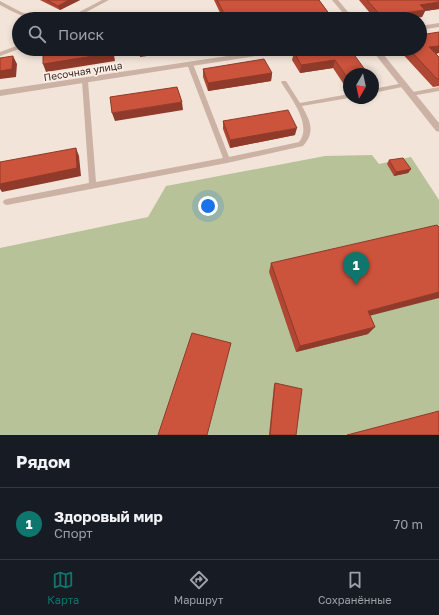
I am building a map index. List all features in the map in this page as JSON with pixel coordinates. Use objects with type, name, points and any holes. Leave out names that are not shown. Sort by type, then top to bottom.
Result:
[{"type":"street","points":[[335,0],[345,12]]},
{"type":"street","points":[[427,27],[439,25]]},
{"type":"street","name":"Песочная улица","points":[[0,93],[242,56]]},
{"type":"street","points":[[381,56],[404,85]]},
{"type":"street","points":[[411,94],[439,129]]},
{"type":"lane","points":[[83,12],[106,0]]},
{"type":"lane","points":[[0,3],[17,12]]},
{"type":"lane","points":[[0,54],[12,50]]},
{"type":"lane","points":[[190,64],[228,160]]},
{"type":"lane","points":[[85,81],[93,186]]},
{"type":"lane","points":[[6,202],[228,160],[301,144],[307,139],[309,128],[298,105],[284,82]]},
{"type":"lane","points":[[379,91],[404,85],[411,94],[439,88]]},
{"type":"lane","points":[[298,105],[343,97]]},
{"type":"green space","points":[[372,155],[379,164],[411,157],[439,200],[439,435],[0,435],[0,248],[148,217],[166,186],[325,156]]},
{"type":"building","points":[[47,0],[69,0],[58,6]]},
{"type":"building","points":[[217,0],[319,0],[328,12],[223,12]]},
{"type":"building","points":[[367,0],[439,0],[439,2],[420,5],[425,10],[410,12],[378,12]]},
{"type":"building","points":[[439,32],[439,46],[429,47],[439,57],[439,78],[437,79],[416,56],[427,56],[427,34]]},
{"type":"building","points":[[13,56],[12,69],[0,71],[0,58]]},
{"type":"building","points":[[43,56],[94,56],[43,64]]},
{"type":"building","points":[[296,56],[355,56],[364,68],[343,68],[343,71],[335,60],[301,65]]},
{"type":"building","points":[[264,59],[272,73],[208,83],[203,69]]},
{"type":"building","points":[[177,87],[182,102],[112,113],[110,97]]},
{"type":"building","points":[[288,110],[297,128],[230,140],[223,121]]},
{"type":"building","points":[[76,148],[77,168],[0,184],[0,162]]},
{"type":"building","points":[[403,158],[411,169],[396,172],[389,160]]},
{"type":"building","points":[[437,225],[439,227],[439,292],[368,311],[375,327],[300,346],[271,263]]},
{"type":"building","points":[[192,333],[231,343],[207,435],[158,435]]},
{"type":"building","points":[[275,383],[302,389],[296,435],[270,435]]},
{"type":"building","points":[[439,411],[439,435],[347,435]]},
{"type":"place","name":"Здоровый мир","points":[[356,285]]}]
